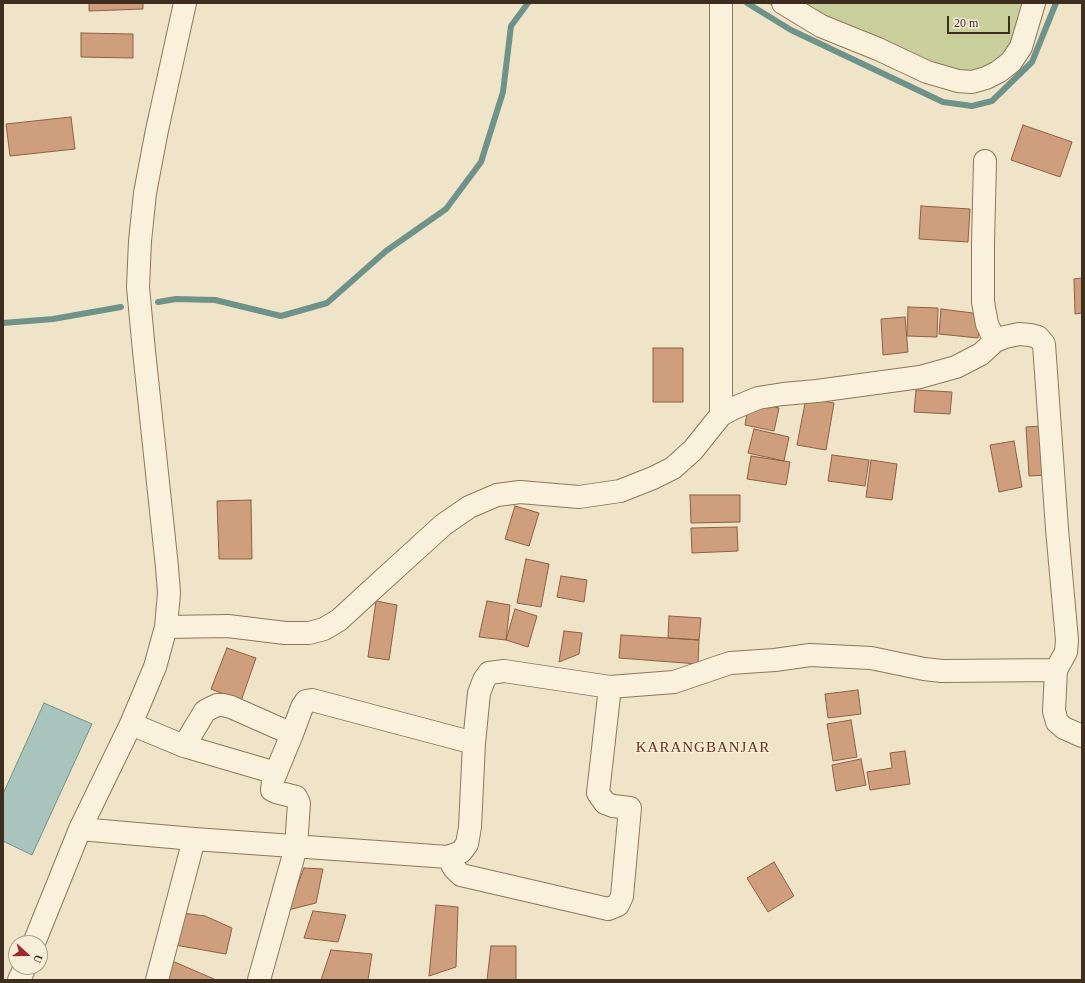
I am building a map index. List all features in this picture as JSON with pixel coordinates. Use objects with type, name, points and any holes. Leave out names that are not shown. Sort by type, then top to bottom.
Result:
[{"type":"street","points":[[37,935],[80,829],[131,724],[155,666],[166,627],[169,593],[168,566],[144,351],[138,279],[144,193],[185,3]]},
{"type":"street","points":[[721,3],[721,415]]},
{"type":"street","points":[[783,3],[821,26],[878,49],[927,72],[958,81],[972,82],[986,78],[998,72],[1011,62],[1021,47],[1034,3]]},
{"type":"street","points":[[985,161],[983,302],[987,324],[995,341]]},
{"type":"street","points":[[166,627],[228,626],[285,633],[309,633],[324,629],[339,620],[443,525],[469,507],[497,495],[520,492],[579,497],[620,491],[654,478],[673,468],[693,450],[721,415],[758,398],[920,378],[956,367],[981,354],[995,341],[1005,337],[1019,334],[1030,335],[1038,337],[1044,344],[1057,529],[1067,640],[1066,652],[1056,670],[1054,710],[1057,722],[1064,728],[1082,736]]},
{"type":"street","points":[[80,829],[296,847],[448,857],[461,852],[467,844],[470,827],[474,743],[479,693],[484,680],[489,673],[504,671],[610,687],[674,682],[730,663],[775,660],[810,655],[871,658],[924,669],[942,671],[1056,670]]},
{"type":"street","points":[[448,857],[454,868],[461,875],[608,909],[618,905],[622,896],[630,808],[613,806],[605,803],[598,793],[610,687]]},
{"type":"street","points":[[259,980],[296,847],[299,803],[296,797],[272,790],[273,780],[302,707],[306,701],[312,700],[474,743]]},
{"type":"street","points":[[184,746],[205,711],[217,705],[223,704],[292,734]]},
{"type":"street","points":[[131,724],[184,746],[276,773]]},
{"type":"street","points":[[157,980],[194,839]]},
{"type":"green space","points":[[765,3],[1034,3],[1030,16],[993,72],[949,83]]},
{"type":"water","points":[[44,703],[92,724],[32,855],[3,841],[3,794]]},
{"type":"building","points":[[89,3],[143,3],[143,9],[89,11]]},
{"type":"building","points":[[81,33],[133,34],[133,58],[81,57]]},
{"type":"building","points":[[71,117],[75,149],[10,156],[6,124]]},
{"type":"building","points":[[1023,125],[1072,142],[1060,177],[1011,160]]},
{"type":"building","points":[[921,206],[970,209],[968,242],[919,239]]},
{"type":"building","points":[[1082,278],[1082,313],[1075,314],[1074,279]]},
{"type":"building","points":[[908,307],[938,308],[937,337],[907,336]]},
{"type":"building","points":[[941,309],[981,314],[978,338],[939,334]]},
{"type":"building","points":[[905,317],[908,352],[883,355],[881,319]]},
{"type":"building","points":[[653,348],[683,348],[683,402],[653,402]]},
{"type":"building","points":[[916,390],[952,392],[950,414],[914,412]]},
{"type":"building","points":[[806,398],[834,403],[826,450],[797,445]]},
{"type":"building","points":[[749,402],[779,408],[774,431],[745,425]]},
{"type":"building","points":[[1042,426],[1046,475],[1029,476],[1026,427]]},
{"type":"building","points":[[754,429],[789,437],[784,461],[748,453]]},
{"type":"building","points":[[1014,441],[1022,487],[999,492],[990,445]]},
{"type":"building","points":[[832,455],[869,460],[865,486],[828,481]]},
{"type":"building","points":[[751,456],[790,462],[786,485],[747,479]]},
{"type":"building","points":[[871,460],[897,464],[892,500],[866,497]]},
{"type":"building","points":[[690,495],[740,495],[740,522],[691,523]]},
{"type":"building","points":[[251,500],[252,559],[219,559],[217,501]]},
{"type":"building","points":[[515,506],[539,513],[529,546],[505,539]]},
{"type":"building","points":[[737,527],[738,551],[692,553],[691,528]]},
{"type":"building","points":[[526,559],[549,564],[541,607],[517,603]]},
{"type":"building","points":[[561,576],[587,580],[584,602],[557,597]]},
{"type":"building","points":[[376,601],[397,605],[389,660],[368,657]]},
{"type":"building","points":[[487,601],[510,605],[506,640],[479,637]]},
{"type":"building","points":[[515,609],[537,616],[528,647],[506,640]]},
{"type":"building","points":[[669,616],[701,618],[699,640],[668,638]]},
{"type":"building","points":[[564,631],[582,633],[579,654],[559,662]]},
{"type":"building","points":[[621,635],[699,640],[698,664],[619,658]]},
{"type":"building","points":[[227,648],[256,658],[241,701],[211,689]]},
{"type":"building","points":[[858,690],[861,714],[828,718],[825,694]]},
{"type":"building","points":[[851,720],[857,757],[833,761],[827,724]]},
{"type":"building","points":[[905,751],[910,784],[870,790],[867,772],[892,768],[890,753]]},
{"type":"building","points":[[861,759],[866,785],[836,791],[832,765]]},
{"type":"building","points":[[774,862],[794,896],[768,912],[747,878]]},
{"type":"building","points":[[304,868],[323,869],[316,903],[288,910]]},
{"type":"building","points":[[436,905],[458,907],[456,967],[429,976]]},
{"type":"building","points":[[313,911],[346,915],[338,942],[304,938]]},
{"type":"building","points":[[175,912],[205,916],[232,928],[226,954],[175,945]]},
{"type":"building","points":[[491,946],[516,946],[516,980],[487,980]]},
{"type":"building","points":[[331,950],[372,954],[368,980],[321,980]]},
{"type":"building","points":[[170,960],[214,979],[167,980]]},
{"type":"waterway","points":[[158,302],[176,299],[215,300],[281,316],[327,303],[386,251],[446,209],[481,162],[503,92],[511,26],[528,3]]},
{"type":"waterway","points":[[747,3],[791,30],[943,102],[972,106],[992,101],[1032,62],[1056,3]]},
{"type":"waterway","points":[[3,323],[53,319],[121,307]]},
{"type":"district","name":"KARANGBANJAR","points":[[703,748]]}]
